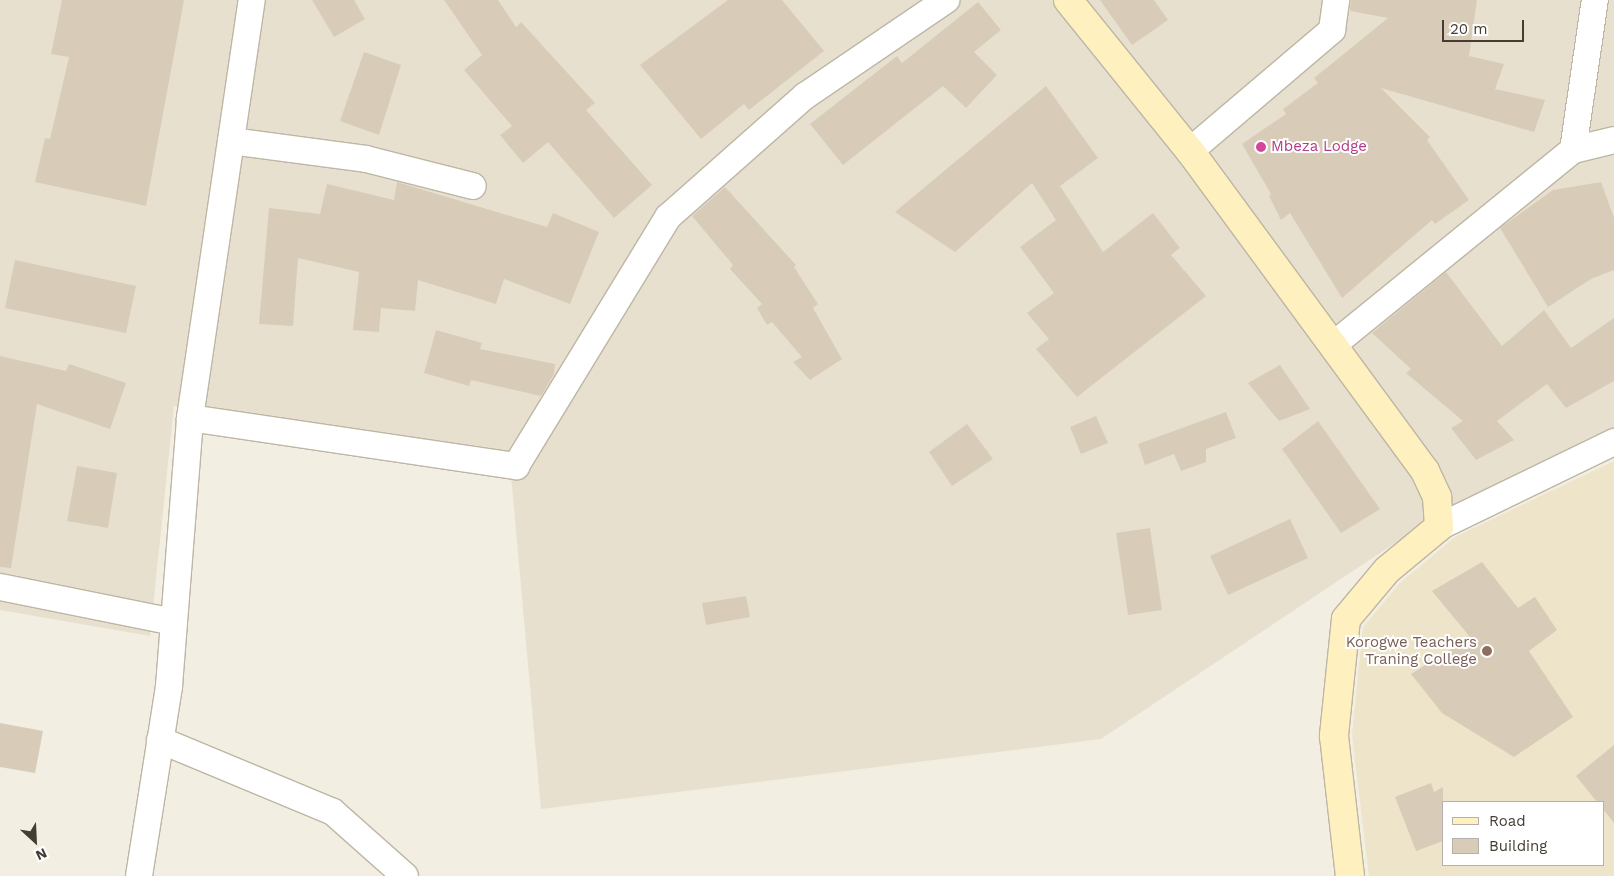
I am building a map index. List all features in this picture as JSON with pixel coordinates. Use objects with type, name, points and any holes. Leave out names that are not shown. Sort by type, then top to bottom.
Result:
[{"type":"street","points":[[139,876],[160,740],[174,622],[190,418],[252,0]]},
{"type":"street","points":[[190,418],[516,466],[668,216],[805,96],[946,0]]},
{"type":"street","points":[[1068,0],[1190,151],[1425,471],[1437,497],[1439,527]]},
{"type":"street","points":[[1190,151],[1332,30],[1336,0]]},
{"type":"street","points":[[1573,150],[1595,0]]},
{"type":"street","points":[[1333,345],[1573,150],[1614,140]]},
{"type":"street","points":[[231,141],[366,159],[474,186]]},
{"type":"street","points":[[1350,876],[1334,736],[1346,619],[1387,570],[1439,527],[1614,442]]},
{"type":"street","points":[[0,587],[174,622]]},
{"type":"street","points":[[160,740],[334,812],[405,876]]},
{"type":"shaded area","points":[[0,0],[1614,0],[1614,431],[1434,517],[1101,739],[541,809],[509,453],[174,406],[150,636],[0,610]]},
{"type":"shaded area","name":"Korogwe Teachers Traning College","points":[[1614,461],[1614,876],[1369,876],[1352,735],[1363,627],[1400,583],[1455,537]]},
{"type":"building","points":[[62,0],[184,0],[146,206],[35,182],[45,138],[50,139],[69,57],[51,54]]},
{"type":"building","points":[[312,0],[354,0],[365,19],[334,37]]},
{"type":"building","points":[[444,0],[498,0],[516,27],[521,22],[595,103],[586,110],[652,185],[614,218],[548,142],[523,163],[500,135],[512,126],[464,70],[482,55]]},
{"type":"building","points":[[728,0],[782,0],[824,51],[749,110],[744,104],[701,139],[640,65]]},
{"type":"building","points":[[1100,0],[1154,0],[1168,20],[1132,45]]},
{"type":"building","points":[[1351,0],[1477,0],[1469,56],[1504,64],[1495,89],[1545,100],[1534,132],[1381,88],[1430,137],[1427,140],[1469,200],[1435,224],[1432,220],[1342,298],[1290,213],[1281,220],[1269,196],[1271,194],[1242,144],[1286,114],[1283,109],[1318,83],[1314,78],[1388,18],[1350,11]]},
{"type":"building","points":[[978,2],[1001,30],[974,52],[997,75],[966,108],[943,86],[843,165],[810,124],[897,56],[902,63]]},
{"type":"building","points":[[364,52],[401,65],[379,135],[340,121]]},
{"type":"building","points":[[1046,86],[1098,158],[1060,186],[1103,252],[1153,213],[1180,248],[1171,255],[1206,296],[1077,397],[1036,349],[1049,339],[1027,313],[1054,293],[1020,247],[1056,220],[1032,183],[955,252],[895,212]]},
{"type":"building","points":[[397,182],[547,227],[553,213],[599,232],[570,304],[504,279],[496,304],[418,280],[415,311],[381,308],[379,332],[353,330],[359,272],[298,258],[293,326],[259,324],[269,208],[320,214],[327,184],[394,200]]},
{"type":"building","points":[[1601,182],[1614,218],[1614,270],[1591,279],[1548,307],[1500,228],[1553,190]]},
{"type":"building","points":[[725,187],[796,265],[794,267],[818,304],[813,308],[842,359],[810,380],[793,362],[802,357],[772,322],[767,325],[757,308],[762,304],[730,269],[733,265],[692,216]]},
{"type":"building","points":[[15,260],[136,286],[126,333],[5,308]]},
{"type":"building","points":[[1446,272],[1502,346],[1544,310],[1571,348],[1614,318],[1614,381],[1566,408],[1547,384],[1497,421],[1514,440],[1476,460],[1451,428],[1463,421],[1406,373],[1411,369],[1372,333]]},
{"type":"building","points":[[436,330],[482,343],[480,349],[555,364],[554,374],[541,396],[471,380],[469,386],[424,373]]},
{"type":"building","points":[[0,356],[66,371],[69,364],[126,383],[110,429],[37,404],[11,568],[0,567]]},
{"type":"building","points":[[1280,365],[1310,409],[1279,421],[1248,383]]},
{"type":"building","points":[[1226,412],[1236,438],[1206,449],[1206,462],[1181,471],[1174,454],[1145,465],[1138,444]]},
{"type":"building","points":[[1096,416],[1108,443],[1081,454],[1070,427]]},
{"type":"building","points":[[1318,421],[1380,509],[1341,533],[1282,449]]},
{"type":"building","points":[[967,424],[993,459],[952,486],[929,452]]},
{"type":"building","points":[[77,466],[117,473],[108,528],[67,521]]},
{"type":"building","points":[[1290,519],[1308,558],[1228,595],[1210,556]]},
{"type":"building","points":[[1150,528],[1162,610],[1128,615],[1116,533]]},
{"type":"building","points":[[1482,562],[1518,608],[1535,597],[1557,630],[1529,651],[1573,717],[1514,757],[1442,713],[1411,674],[1470,637],[1432,591]]},
{"type":"building","points":[[746,596],[750,617],[706,625],[702,603]]},
{"type":"building","points":[[0,723],[43,731],[35,773],[0,767]]},
{"type":"building","points":[[1614,745],[1614,823],[1604,810],[1604,801],[1596,801],[1576,776]]},
{"type":"building","points":[[1431,783],[1434,792],[1443,787],[1442,841],[1416,851],[1395,797]]},
{"type":"place","name":"Mbeza Lodge","points":[[1261,147]]},
{"type":"place","name":"Korogwe Teachers Traning College","points":[[1487,651]]}]
